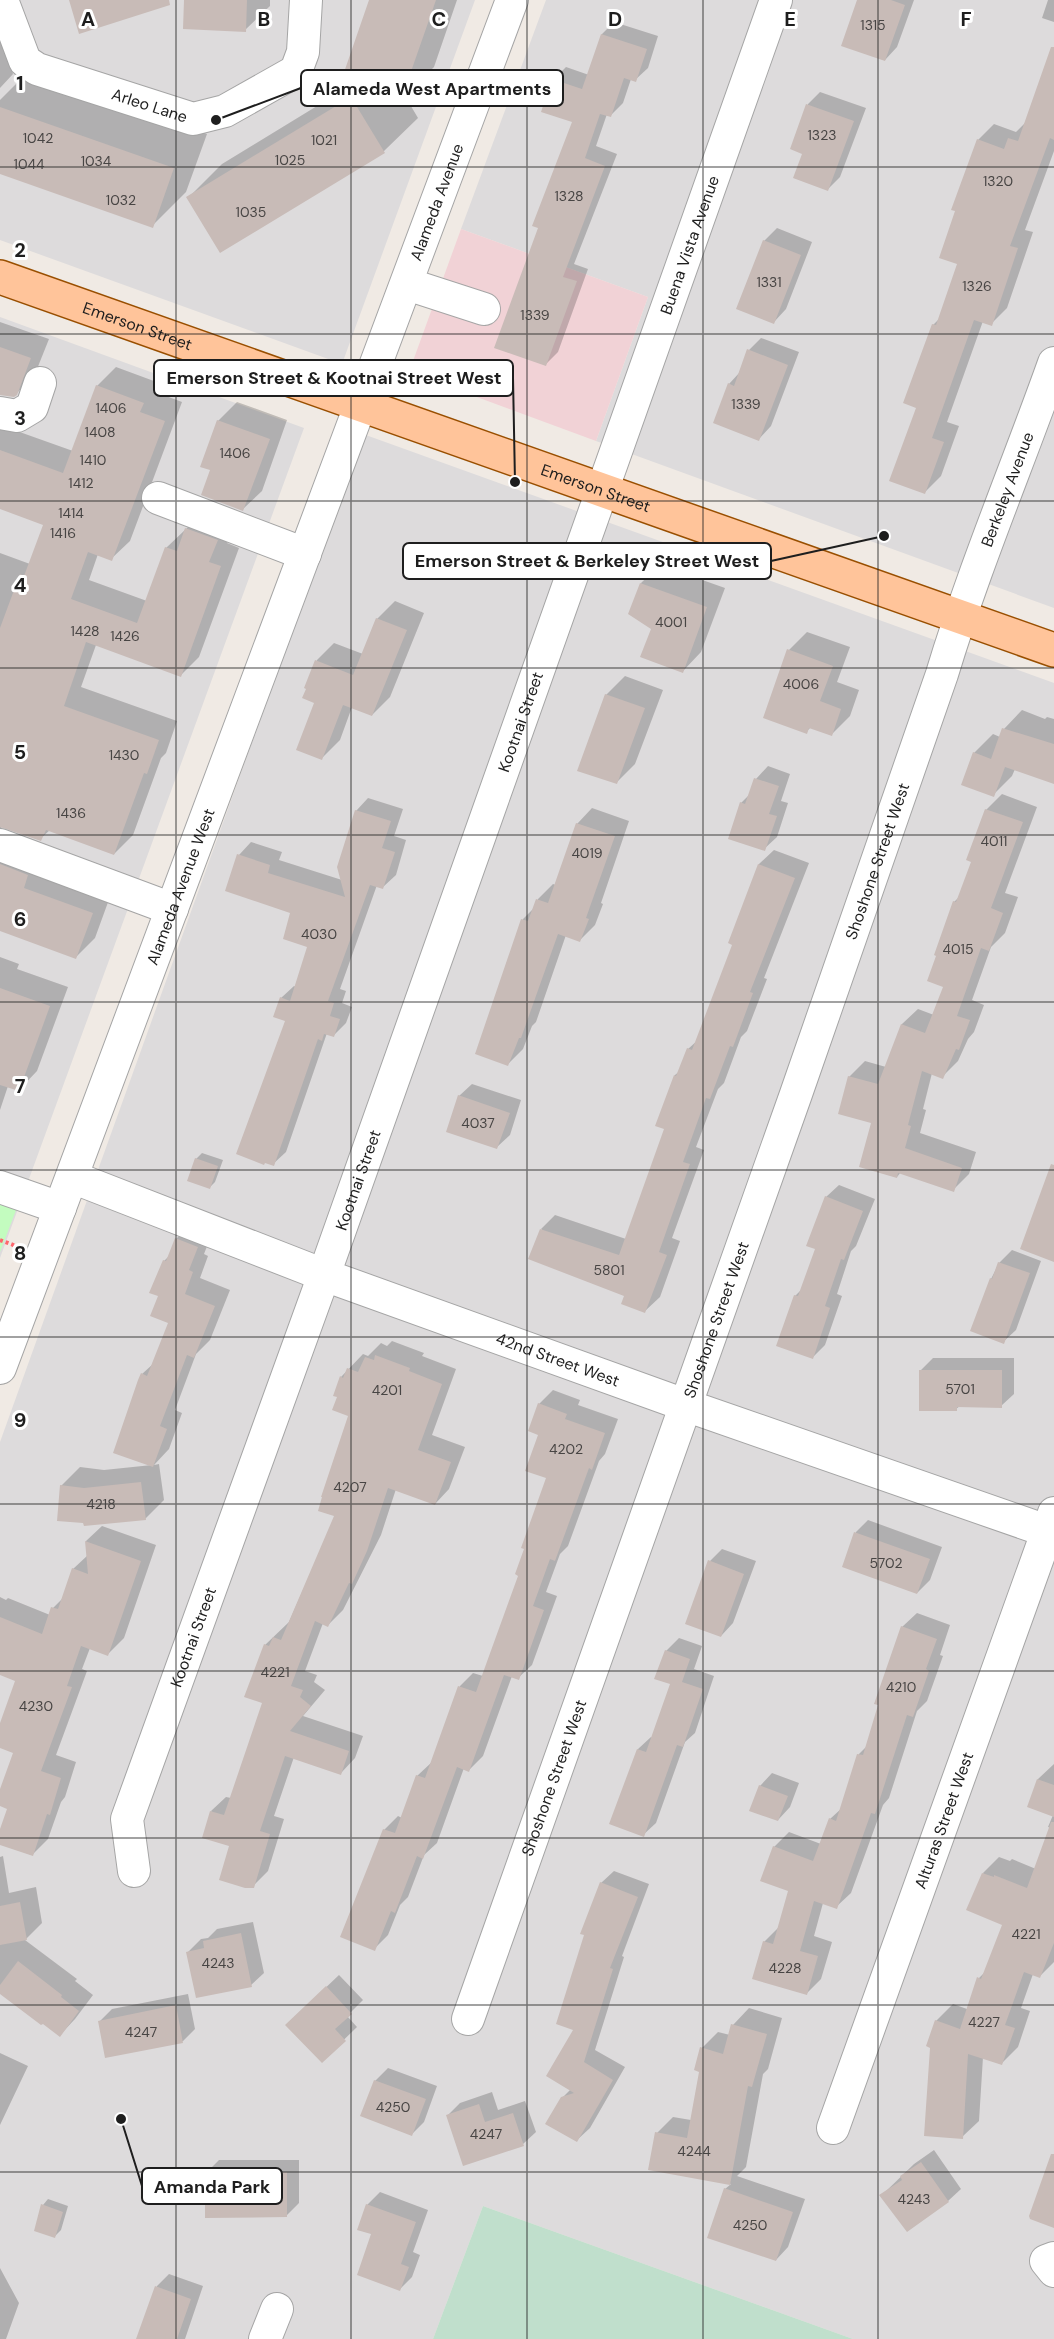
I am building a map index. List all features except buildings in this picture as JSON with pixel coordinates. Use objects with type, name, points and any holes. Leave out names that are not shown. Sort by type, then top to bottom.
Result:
[{"type":"main road","name":"Emerson Street","points":[[0,277],[1054,650]]},
{"type":"street","name":"Arleo Lane","points":[[3,0],[25,61],[37,69],[193,119],[225,111],[296,70],[304,44],[306,0]]},
{"type":"street","name":"Alameda Avenue","points":[[361,404],[512,0]]},
{"type":"street","name":"Buena Vista Avenue","points":[[603,491],[776,0]]},
{"type":"street","points":[[407,284],[484,309]]},
{"type":"street","name":"Berkeley Avenue","points":[[959,616],[1023,453],[1054,363]]},
{"type":"street","points":[[0,413],[17,416],[32,407],[40,383]]},
{"type":"street","name":"Alameda Avenue West","points":[[0,1368],[361,404]]},
{"type":"street","name":"Kootnai Street","points":[[134,1872],[127,1819],[324,1275],[603,491]]},
{"type":"street","points":[[158,498],[305,554]]},
{"type":"street","name":"Shoshone Street West","points":[[468,2019],[942,674],[959,616]]},
{"type":"street","points":[[0,845],[172,909]]},
{"type":"street","name":"42nd Street West","points":[[72,1176],[324,1275],[685,1405],[1051,1522]]},
{"type":"street","points":[[0,1187],[60,1208]]},
{"type":"street","name":"Alturas Street West","points":[[833,2128],[1051,1522]]},
{"type":"street","points":[[1054,2258],[1046,2261],[1054,2271]]},
{"type":"street","points":[[265,2339],[277,2309]]},
{"type":"shaded area","points":[[0,0],[475,0],[342,364],[0,240]]},
{"type":"shaded area","points":[[546,0],[1054,0],[1054,608],[596,441],[648,297],[461,229]]},
{"type":"shaded area","points":[[461,229],[648,297],[596,441],[409,372]]},
{"type":"shaded area","points":[[0,317],[304,428],[0,1258]]},
{"type":"shaded area","points":[[363,434],[1054,683],[1054,2339],[853,2339],[483,2206],[433,2339],[0,2339],[0,1442]]},
{"type":"green space","points":[[0,1199],[18,1205],[0,1252]]},
{"type":"green space","points":[[483,2206],[853,2339],[433,2339]]},
{"type":"place","name":"Alameda West Apartments","points":[[216,120]]},
{"type":"place","name":"Emerson Street & Kootnai Street West","points":[[515,482]]},
{"type":"place","name":"Emerson Street & Berkeley Street West","points":[[884,536]]},
{"type":"place","name":"Amanda Park","points":[[121,2119]]}]
